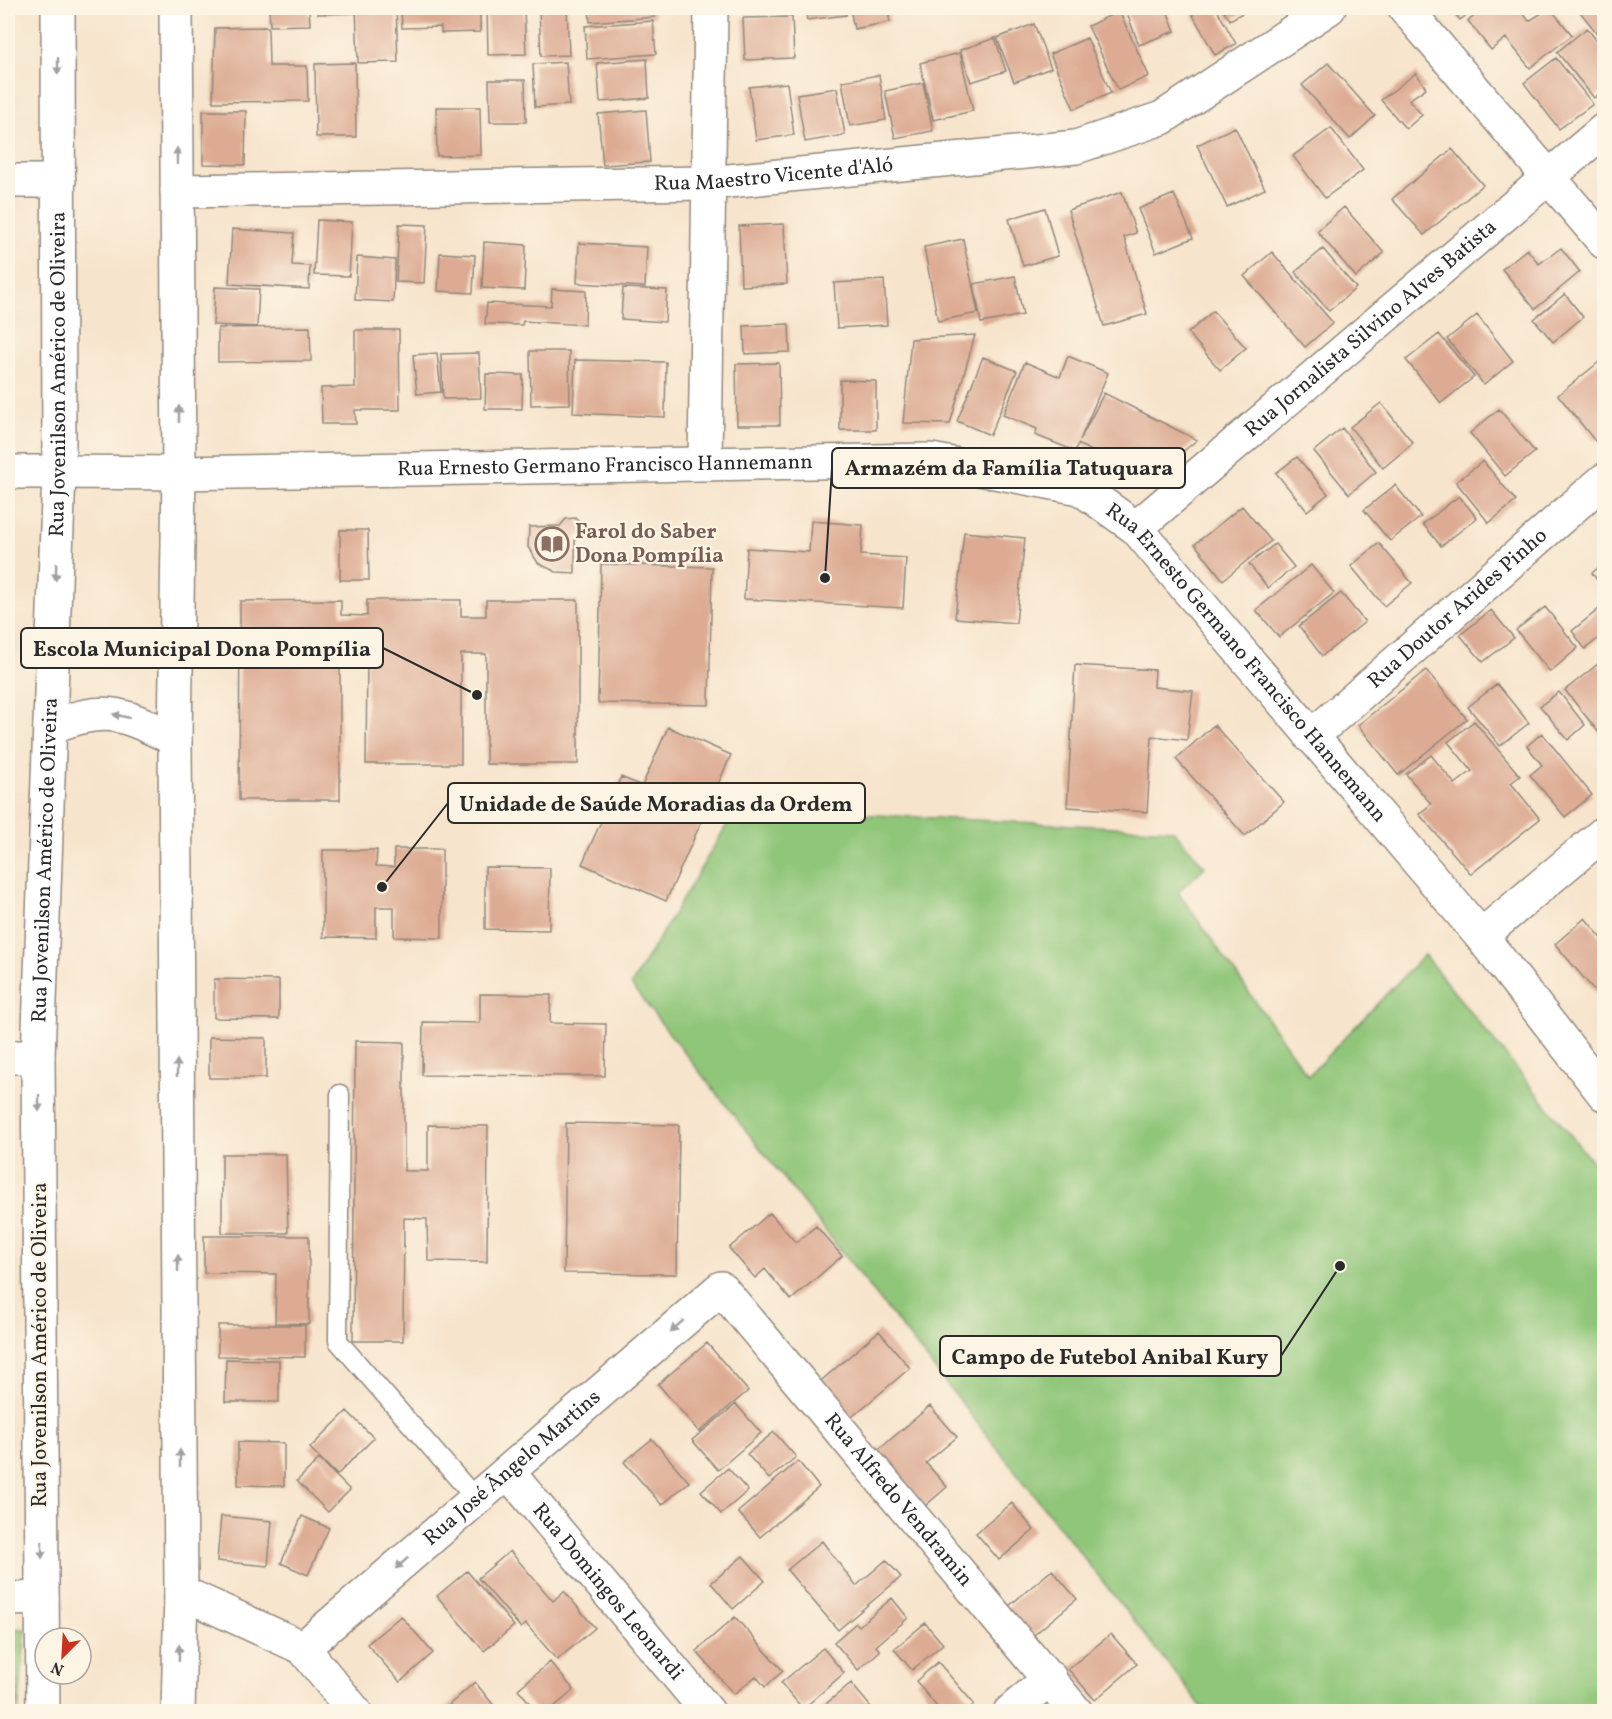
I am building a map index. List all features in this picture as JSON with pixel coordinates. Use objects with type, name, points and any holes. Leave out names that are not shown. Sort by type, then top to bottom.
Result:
[{"type":"street","name":"Rua Jovenilson Américo de Oliveira","points":[[43,1712],[42,1598],[23,1057],[50,728],[59,472],[58,8]]},
{"type":"street","points":[[176,8],[179,473],[175,739],[181,1592],[178,1712]]},
{"type":"street","points":[[705,463],[711,8]]},
{"type":"street","name":"Rua Maestro Vicente d'Aló","points":[[177,192],[708,183],[1076,147],[1162,118],[1329,8]]},
{"type":"street","points":[[1405,8],[1552,177],[1605,242]]},
{"type":"street","name":"Rua Jornalista Silvino Alves Batista","points":[[1136,528],[1605,130]]},
{"type":"street","points":[[8,181],[58,181]]},
{"type":"street","name":"Rua Ernesto Germano Francisco Hannemann","points":[[8,472],[179,473],[931,460],[1080,488],[1136,528],[1481,936],[1605,1094]]},
{"type":"street","name":"Rua Doutor Arides Pinho","points":[[1311,737],[1605,480]]},
{"type":"street","points":[[50,728],[79,716],[103,712],[133,719],[175,739]]},
{"type":"street","points":[[1481,936],[1605,833]]},
{"type":"street","name":"Rua José Ângelo Martins","points":[[303,1648],[721,1288]]},
{"type":"street","name":"Rua Alfredo Vendramin","points":[[721,1288],[1050,1678],[1076,1712]]},
{"type":"street","name":"Rua Domingos Leonardi","points":[[508,1472],[708,1712]]},
{"type":"street","points":[[181,1592],[303,1648],[355,1712]]},
{"type":"street","points":[[8,1599],[42,1598]]},
{"type":"street","points":[[1010,1712],[1050,1678]]},
{"type":"lane","points":[[340,1094],[338,1341],[476,1499]]},
{"type":"green space","points":[[737,808],[1173,830],[1205,867],[1178,892],[1308,1076],[1424,955],[1604,1176],[1604,1711],[1205,1711],[631,985]]},
{"type":"green space","points":[[8,1628],[26,1629],[18,1711],[8,1712]]},
{"type":"building","points":[[269,8],[309,8],[310,25],[270,26]]},
{"type":"building","points":[[318,8],[355,8],[355,13],[318,14]]},
{"type":"building","points":[[356,8],[396,8],[398,62],[358,63]]},
{"type":"building","points":[[401,8],[480,8],[480,32],[441,33],[441,27],[402,28]]},
{"type":"building","points":[[487,8],[524,8],[526,54],[488,55]]},
{"type":"building","points":[[539,8],[567,8],[569,55],[541,56]]},
{"type":"building","points":[[589,8],[654,8],[655,17],[590,22]]},
{"type":"building","points":[[805,8],[845,8],[846,15],[807,20]]},
{"type":"building","points":[[850,8],[887,8],[890,22],[854,29]]},
{"type":"building","points":[[1125,8],[1166,8],[1175,31],[1139,45]]},
{"type":"building","points":[[1189,8],[1216,8],[1236,44],[1215,55]]},
{"type":"building","points":[[1222,8],[1251,8],[1230,20]]},
{"type":"building","points":[[1450,8],[1476,8],[1460,20]]},
{"type":"building","points":[[1485,8],[1519,8],[1529,21],[1550,8],[1572,35],[1530,68],[1506,38],[1491,50],[1468,21]]},
{"type":"building","points":[[1577,8],[1604,8],[1604,42]]},
{"type":"building","points":[[1119,11],[1149,76],[1118,90],[1088,26]]},
{"type":"building","points":[[792,17],[794,58],[745,60],[743,18]]},
{"type":"building","points":[[653,21],[656,54],[587,59],[585,26]]},
{"type":"building","points":[[1034,24],[1051,68],[1014,82],[997,38]]},
{"type":"building","points":[[268,27],[269,66],[307,66],[308,101],[213,102],[215,28]]},
{"type":"building","points":[[1587,28],[1604,50],[1604,90],[1594,98],[1557,52]]},
{"type":"building","points":[[995,38],[1006,71],[971,82],[960,50]]},
{"type":"building","points":[[1087,38],[1111,93],[1074,109],[1050,54]]},
{"type":"building","points":[[960,53],[973,111],[933,120],[920,63]]},
{"type":"building","points":[[1556,58],[1593,104],[1559,129],[1524,83]]},
{"type":"building","points":[[647,59],[649,98],[600,102],[597,63]]},
{"type":"building","points":[[566,62],[569,105],[535,107],[533,64]]},
{"type":"building","points":[[355,63],[356,137],[316,137],[315,64]]},
{"type":"building","points":[[1328,63],[1375,116],[1350,139],[1302,85]]},
{"type":"building","points":[[1416,73],[1426,88],[1409,100],[1422,115],[1406,129],[1381,100]]},
{"type":"building","points":[[879,75],[886,120],[850,126],[842,81]]},
{"type":"building","points":[[489,80],[525,80],[526,122],[490,122]]},
{"type":"building","points":[[787,83],[794,135],[756,140],[749,87]]},
{"type":"building","points":[[923,83],[933,131],[895,138],[885,91]]},
{"type":"building","points":[[837,88],[845,135],[805,142],[797,94]]},
{"type":"building","points":[[436,107],[480,107],[481,155],[437,156]]},
{"type":"building","points":[[646,110],[650,162],[603,165],[598,114]]},
{"type":"building","points":[[203,111],[246,111],[245,165],[203,164]]},
{"type":"building","points":[[1235,127],[1265,189],[1227,207],[1197,145]]},
{"type":"building","points":[[1331,128],[1363,170],[1325,198],[1293,156]]},
{"type":"building","points":[[1452,149],[1483,185],[1424,235],[1392,199]]},
{"type":"building","points":[[1122,192],[1136,233],[1124,237],[1147,314],[1104,326],[1068,210]]},
{"type":"building","points":[[1174,194],[1193,238],[1156,253],[1138,209]]},
{"type":"building","points":[[1344,207],[1384,253],[1356,277],[1317,231]]},
{"type":"building","points":[[1045,208],[1058,256],[1023,266],[1009,219]]},
{"type":"building","points":[[317,220],[352,222],[349,276],[314,275]]},
{"type":"building","points":[[399,224],[427,225],[424,283],[396,282]]},
{"type":"building","points":[[784,224],[787,284],[741,286],[739,226]]},
{"type":"building","points":[[232,229],[294,233],[292,265],[310,266],[309,289],[229,284]]},
{"type":"building","points":[[963,239],[978,313],[938,321],[924,247]]},
{"type":"building","points":[[484,242],[526,245],[524,290],[482,288]]},
{"type":"building","points":[[579,243],[647,247],[645,287],[577,283]]},
{"type":"building","points":[[1561,248],[1580,272],[1535,309],[1502,269],[1527,249],[1539,264]]},
{"type":"building","points":[[1323,249],[1356,288],[1329,311],[1295,272]]},
{"type":"building","points":[[1272,252],[1333,323],[1305,347],[1244,276]]},
{"type":"building","points":[[440,253],[475,255],[473,293],[438,291]]},
{"type":"building","points":[[357,257],[395,260],[393,302],[355,300]]},
{"type":"building","points":[[1015,276],[1023,315],[981,323],[974,284]]},
{"type":"building","points":[[884,280],[887,325],[837,328],[834,283]]},
{"type":"building","points":[[215,287],[259,289],[257,327],[213,325]]},
{"type":"building","points":[[623,288],[667,290],[665,322],[621,319]]},
{"type":"building","points":[[552,289],[586,291],[585,325],[523,321],[522,325],[485,324],[487,303],[551,306]]},
{"type":"building","points":[[1565,294],[1583,317],[1553,342],[1534,319]]},
{"type":"building","points":[[1213,311],[1246,348],[1220,370],[1188,333]]},
{"type":"building","points":[[1477,315],[1513,361],[1484,385],[1447,339]]},
{"type":"building","points":[[789,324],[790,352],[745,354],[744,326]]},
{"type":"building","points":[[310,327],[311,361],[218,362],[218,328]]},
{"type":"building","points":[[355,330],[399,330],[400,410],[355,410],[356,424],[322,424],[321,388],[355,387]]},
{"type":"building","points":[[1439,334],[1474,377],[1441,403],[1406,360]]},
{"type":"building","points":[[975,335],[950,424],[903,423],[911,339]]},
{"type":"building","points":[[530,351],[569,351],[570,404],[531,405]]},
{"type":"building","points":[[437,353],[441,392],[417,394],[413,355]]},
{"type":"building","points":[[479,353],[481,398],[443,399],[441,354]]},
{"type":"building","points":[[1068,356],[1108,373],[1080,440],[1104,393],[1197,440],[1148,480],[1078,444],[1075,451],[1035,435],[1037,429],[1003,415],[1025,362],[1060,377]]},
{"type":"building","points":[[983,357],[1017,371],[990,435],[957,421]]},
{"type":"building","points":[[1604,358],[1604,433],[1595,441],[1558,395]]},
{"type":"building","points":[[575,360],[666,362],[665,417],[573,413]]},
{"type":"building","points":[[779,363],[780,425],[737,425],[736,364]]},
{"type":"building","points":[[486,374],[523,375],[522,409],[485,409]]},
{"type":"building","points":[[840,380],[876,381],[876,430],[840,430]]},
{"type":"building","points":[[1381,403],[1413,443],[1383,468],[1350,427]]},
{"type":"building","points":[[1499,409],[1535,452],[1505,476],[1470,433]]},
{"type":"building","points":[[1342,428],[1376,472],[1349,494],[1314,451]]},
{"type":"building","points":[[1297,457],[1328,494],[1307,511],[1276,473]]},
{"type":"building","points":[[1483,461],[1516,501],[1489,523],[1456,482]]},
{"type":"building","points":[[1395,485],[1421,517],[1390,541],[1364,510]]},
{"type":"building","points":[[1459,496],[1477,518],[1441,546],[1423,524]]},
{"type":"building","points":[[1242,506],[1271,541],[1223,580],[1195,544]]},
{"type":"building","name":"Farol do Saber Dona Pompília","points":[[575,518],[581,524],[582,532],[575,540],[575,573],[556,572],[538,563],[528,547],[529,527],[560,526],[566,519]]},
{"type":"building","points":[[811,521],[863,525],[861,555],[906,558],[903,608],[744,599],[747,548],[809,552]]},
{"type":"building","points":[[340,530],[368,530],[369,580],[340,580]]},
{"type":"building","points":[[964,532],[1025,538],[1016,623],[955,618]]},
{"type":"building","points":[[1379,543],[1412,583],[1384,606],[1351,566]]},
{"type":"building","points":[[1275,544],[1294,567],[1268,588],[1249,564]]},
{"type":"building","points":[[1604,563],[1604,589],[1592,573]]},
{"type":"building","points":[[601,564],[712,567],[709,705],[598,703]]},
{"type":"building","points":[[1311,565],[1334,593],[1279,637],[1256,610]]},
{"type":"building","points":[[1341,593],[1365,622],[1322,656],[1299,626]]},
{"type":"building","points":[[341,600],[341,615],[367,616],[367,600],[461,600],[461,616],[486,616],[486,600],[578,600],[578,764],[486,764],[486,654],[461,654],[461,764],[366,764],[367,653],[340,653],[340,800],[239,800],[240,601]]},
{"type":"building","points":[[1604,605],[1604,644],[1599,638],[1585,649],[1572,631]]},
{"type":"building","points":[[1545,607],[1578,648],[1550,672],[1516,630]]},
{"type":"building","points":[[1491,610],[1514,638],[1483,662],[1460,635]]},
{"type":"building","points":[[1598,664],[1604,672],[1604,739],[1565,690]]},
{"type":"building","points":[[1075,665],[1155,670],[1154,687],[1193,691],[1187,740],[1152,736],[1147,812],[1067,807]]},
{"type":"building","points":[[1426,670],[1467,719],[1398,775],[1358,725]]},
{"type":"building","points":[[1497,684],[1529,723],[1500,746],[1468,707]]},
{"type":"building","points":[[1559,692],[1585,725],[1568,740],[1540,706]]},
{"type":"building","points":[[1474,721],[1520,776],[1511,783],[1540,819],[1471,874],[1419,814],[1431,804],[1406,774],[1431,755],[1455,784],[1472,771],[1448,742]]},
{"type":"building","points":[[1214,725],[1284,802],[1245,836],[1176,759]]},
{"type":"building","points":[[668,727],[731,755],[666,901],[582,864],[621,777],[642,786]]},
{"type":"building","points":[[1542,733],[1592,795],[1565,817],[1530,775],[1542,765],[1527,746]]},
{"type":"building","points":[[394,849],[442,849],[442,938],[394,937],[394,907],[376,907],[376,938],[323,937],[323,850],[377,850],[376,866],[394,867]]},
{"type":"building","points":[[485,867],[550,868],[549,930],[485,929]]},
{"type":"building","points":[[1585,918],[1604,941],[1604,1002],[1555,944]]},
{"type":"building","points":[[214,979],[279,980],[279,1019],[214,1018]]},
{"type":"building","points":[[480,994],[551,995],[550,1023],[606,1024],[605,1076],[422,1075],[423,1022],[480,1023]]},
{"type":"building","points":[[209,1037],[266,1038],[266,1078],[209,1078]]},
{"type":"building","points":[[355,1041],[404,1042],[404,1171],[428,1171],[428,1125],[488,1126],[487,1262],[428,1261],[427,1219],[404,1218],[403,1341],[353,1341]]},
{"type":"building","points":[[566,1123],[679,1125],[677,1274],[564,1273]]},
{"type":"building","points":[[222,1154],[286,1154],[288,1233],[222,1233]]},
{"type":"building","points":[[770,1213],[796,1243],[816,1226],[842,1256],[791,1300],[765,1269],[755,1278],[729,1248]]},
{"type":"building","points":[[204,1236],[309,1236],[309,1324],[275,1323],[276,1274],[204,1273]]},
{"type":"building","points":[[218,1325],[305,1325],[305,1357],[218,1356]]},
{"type":"building","points":[[879,1331],[910,1368],[847,1421],[816,1385]]},
{"type":"building","points":[[707,1343],[748,1391],[699,1432],[658,1384]]},
{"type":"building","points":[[226,1359],[279,1360],[279,1402],[225,1402]]},
{"type":"building","points":[[736,1404],[761,1433],[718,1470],[692,1440]]},
{"type":"building","points":[[930,1406],[957,1437],[926,1463],[947,1487],[925,1506],[878,1450]]},
{"type":"building","points":[[347,1411],[374,1438],[337,1475],[310,1448]]},
{"type":"building","points":[[774,1432],[796,1457],[769,1479],[747,1454]]},
{"type":"building","points":[[652,1439],[689,1482],[662,1505],[624,1462]]},
{"type":"building","points":[[238,1442],[284,1443],[284,1486],[238,1485]]},
{"type":"building","points":[[319,1459],[350,1490],[328,1512],[297,1481]]},
{"type":"building","points":[[798,1461],[819,1487],[760,1537],[738,1512]]},
{"type":"building","points":[[728,1468],[748,1491],[721,1514],[701,1491]]},
{"type":"building","points":[[1012,1503],[1034,1530],[999,1560],[976,1533]]},
{"type":"building","points":[[221,1516],[272,1521],[268,1566],[217,1561]]},
{"type":"building","points":[[302,1516],[329,1528],[308,1575],[281,1563]]},
{"type":"building","points":[[822,1541],[856,1586],[886,1560],[901,1577],[838,1630],[787,1570]]},
{"type":"building","points":[[510,1551],[553,1601],[564,1591],[595,1628],[557,1660],[526,1624],[521,1628],[478,1578]]},
{"type":"building","points":[[743,1556],[765,1581],[733,1609],[711,1583]]},
{"type":"building","points":[[1052,1570],[1077,1599],[1029,1639],[1004,1610]]},
{"type":"building","points":[[467,1571],[514,1626],[484,1651],[437,1596]]},
{"type":"building","points":[[892,1598],[908,1618],[876,1646],[880,1651],[858,1670],[834,1642],[856,1623],[859,1626]]},
{"type":"building","points":[[401,1616],[433,1653],[400,1682],[367,1644]]},
{"type":"building","points":[[735,1617],[783,1671],[765,1687],[756,1676],[734,1694],[696,1651]]},
{"type":"building","points":[[925,1623],[943,1644],[912,1670],[894,1649]]},
{"type":"building","points":[[1111,1634],[1137,1664],[1095,1700],[1068,1669]]},
{"type":"building","points":[[823,1648],[844,1673],[803,1709],[781,1683]]},
{"type":"building","points":[[550,1662],[574,1690],[548,1712],[537,1712],[518,1689]]},
{"type":"building","points":[[938,1662],[974,1704],[965,1712],[941,1712],[916,1681]]},
{"type":"building","points":[[475,1682],[499,1712],[441,1712]]},
{"type":"building","points":[[851,1683],[875,1712],[822,1712],[820,1709]]},
{"type":"place","name":"Farol do Saber Dona Pompília","points":[[552,544]]},
{"type":"place","name":"Armazém da Família Tatuquara","points":[[825,578]]},
{"type":"place","name":"Escola Municipal Dona Pompília","points":[[477,695]]},
{"type":"place","name":"Unidade de Saúde Moradias da Ordem","points":[[382,887]]},
{"type":"place","name":"Campo de Futebol Anibal Kury","points":[[1340,1266]]}]
